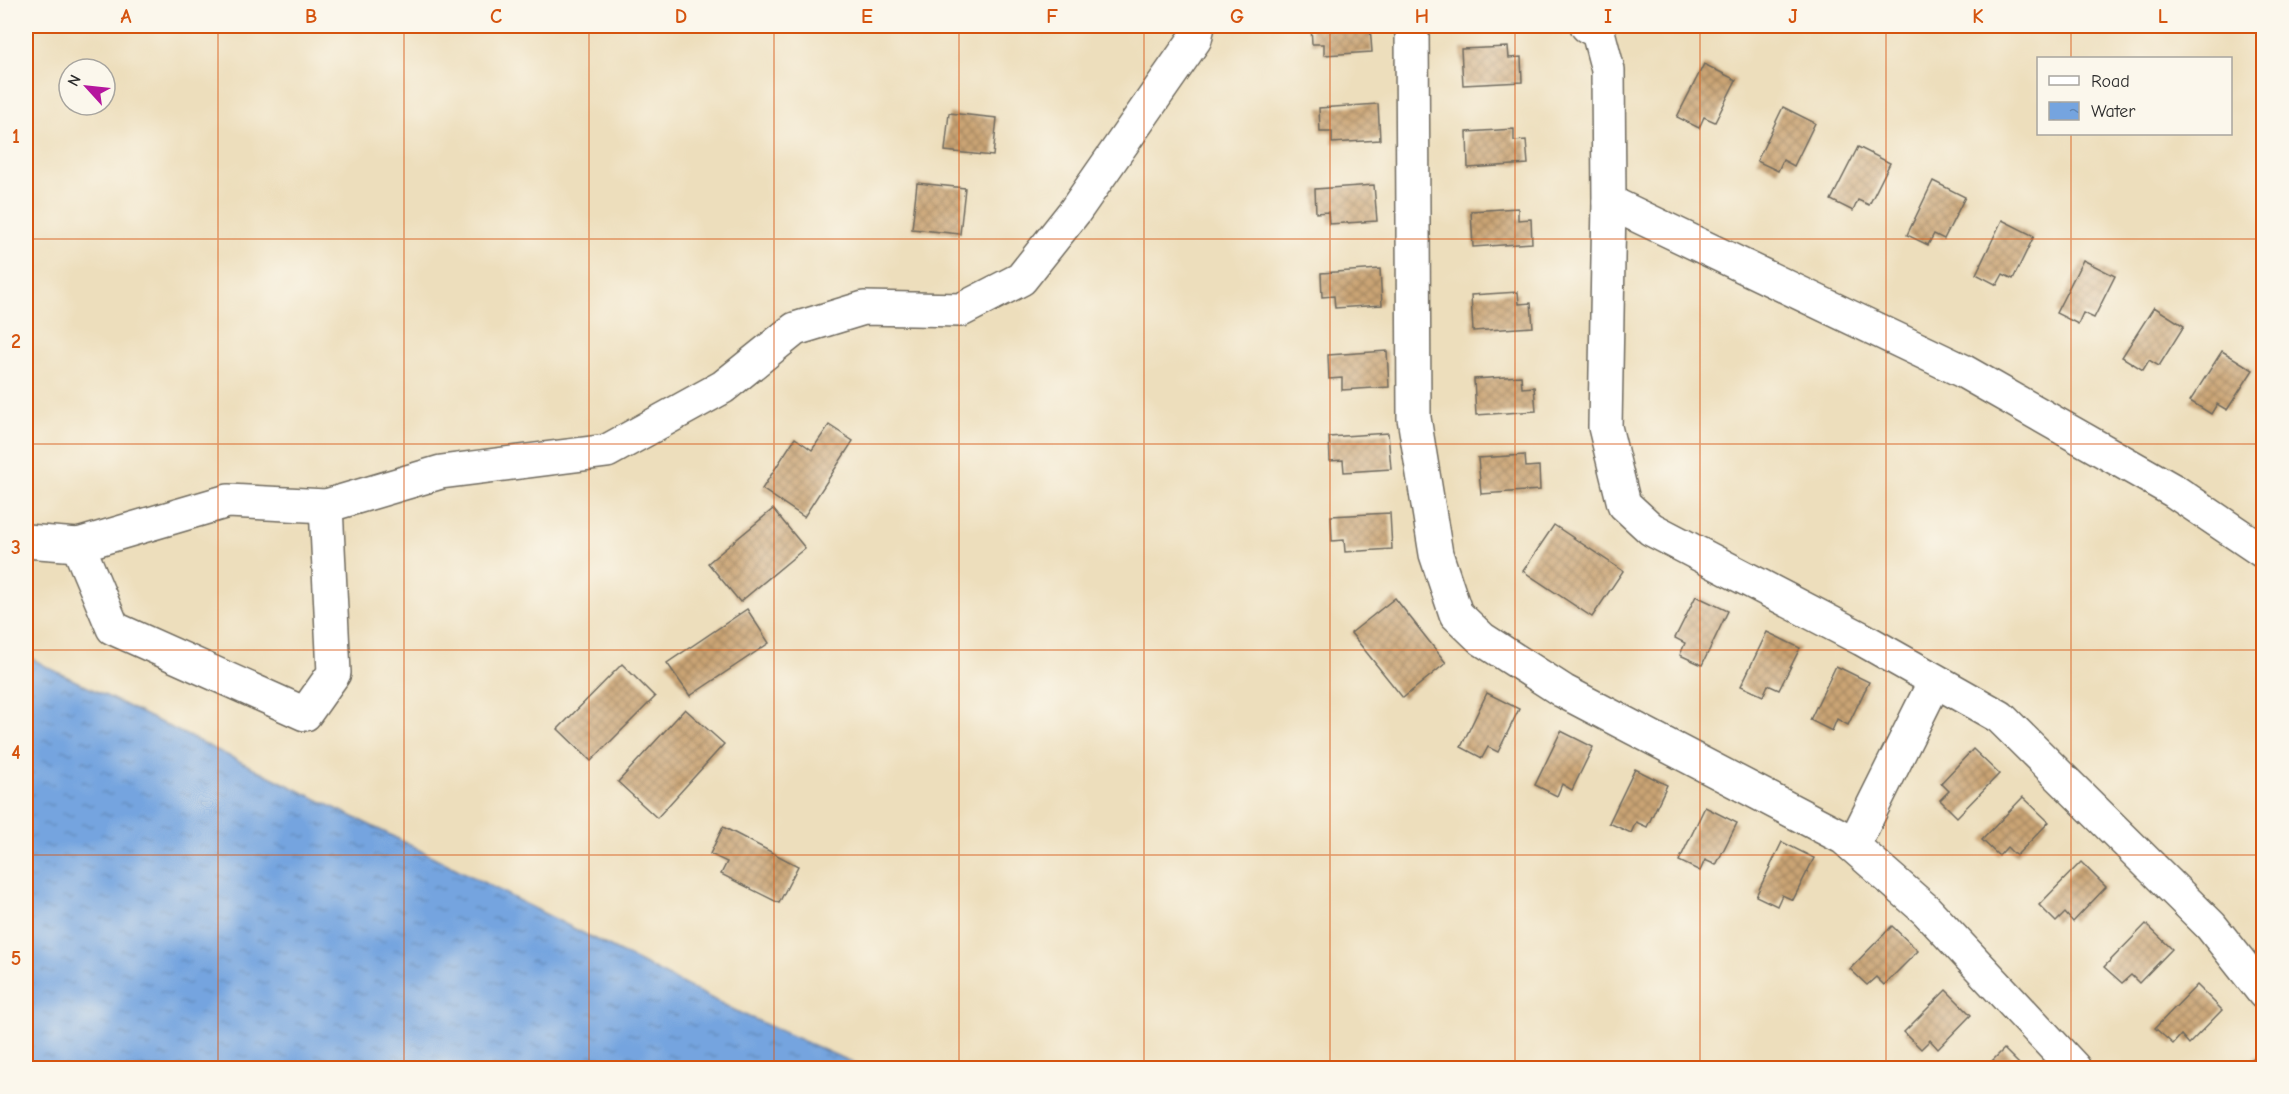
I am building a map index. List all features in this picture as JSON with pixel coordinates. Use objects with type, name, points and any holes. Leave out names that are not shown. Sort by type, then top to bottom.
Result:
[{"type":"street","points":[[26,541],[78,545],[228,501],[326,506],[441,472],[608,451],[723,387],[795,329],[864,308],[961,310],[1021,279],[1075,211],[1195,39],[1198,26]]},
{"type":"street","points":[[1412,26],[1414,418],[1436,554],[1456,614],[1482,639],[1563,691],[1844,838],[1926,910],[2074,1068]]},
{"type":"street","points":[[1587,26],[1598,32],[1608,70],[1609,202],[1605,427],[1624,504],[1651,529],[1862,639],[2000,717],[2211,926],[2264,993]]},
{"type":"street","points":[[1609,202],[1963,371],[2174,491],[2264,552]]},
{"type":"street","points":[[78,545],[113,628],[305,714],[334,673],[326,506]]},
{"type":"street","points":[[1853,846],[1935,681]]},
{"type":"water","points":[[26,655],[388,834],[740,1013],[865,1068],[26,1068]]},
{"type":"building","points":[[1311,26],[1370,26],[1372,52],[1324,55],[1324,44],[1312,44]]},
{"type":"building","points":[[1508,47],[1509,58],[1521,57],[1522,82],[1463,85],[1461,49]]},
{"type":"building","points":[[1704,64],[1736,80],[1715,122],[1704,117],[1699,128],[1677,117]]},
{"type":"building","points":[[1378,104],[1380,140],[1332,143],[1332,132],[1320,132],[1319,108]]},
{"type":"building","points":[[1783,107],[1815,123],[1794,166],[1783,160],[1778,171],[1757,161]]},
{"type":"building","points":[[949,113],[997,118],[993,156],[945,151]]},
{"type":"building","points":[[1514,129],[1514,141],[1526,140],[1528,164],[1468,168],[1467,132]]},
{"type":"building","points":[[1858,147],[1890,163],[1869,205],[1858,200],[1853,211],[1831,200]]},
{"type":"building","points":[[1933,181],[1965,197],[1944,239],[1934,234],[1928,245],[1907,235]]},
{"type":"building","points":[[917,183],[965,188],[960,234],[912,229]]},
{"type":"building","points":[[1374,185],[1377,221],[1329,224],[1328,212],[1316,213],[1315,189]]},
{"type":"building","points":[[1518,208],[1518,220],[1531,219],[1532,243],[1473,247],[1471,211]]},
{"type":"building","points":[[2002,220],[2034,236],[2013,279],[2003,274],[1997,285],[1976,274]]},
{"type":"building","points":[[2083,260],[2115,276],[2094,318],[2083,313],[2078,324],[2056,313]]},
{"type":"building","points":[[1380,269],[1382,305],[1335,308],[1334,296],[1322,297],[1321,273]]},
{"type":"building","points":[[1518,292],[1519,304],[1531,303],[1533,327],[1473,331],[1471,295]]},
{"type":"building","points":[[2154,307],[2184,326],[2159,366],[2149,360],[2143,370],[2122,357]]},
{"type":"building","points":[[1387,351],[1389,387],[1342,390],[1342,378],[1329,379],[1328,355]]},
{"type":"building","points":[[2222,351],[2253,370],[2227,410],[2217,404],[2211,414],[2190,401]]},
{"type":"building","points":[[1521,376],[1522,388],[1534,387],[1536,411],[1476,415],[1474,379]]},
{"type":"building","points":[[829,425],[853,441],[804,517],[762,489],[795,438],[812,450]]},
{"type":"building","points":[[1388,433],[1391,469],[1344,472],[1343,460],[1330,461],[1329,437]]},
{"type":"building","points":[[1525,455],[1526,467],[1539,466],[1540,490],[1481,494],[1478,458]]},
{"type":"building","points":[[773,509],[805,548],[740,602],[708,563]]},
{"type":"building","points":[[1390,513],[1392,549],[1345,552],[1344,540],[1332,541],[1331,516]]},
{"type":"building","points":[[1554,525],[1623,571],[1592,617],[1523,571]]},
{"type":"building","points":[[1696,596],[1728,611],[1702,665],[1680,655],[1685,643],[1675,638]]},
{"type":"building","points":[[1395,598],[1446,663],[1403,698],[1351,633]]},
{"type":"building","points":[[747,609],[769,643],[690,696],[667,663]]},
{"type":"building","points":[[1767,632],[1800,648],[1779,690],[1768,685],[1763,696],[1741,686]]},
{"type":"building","points":[[622,664],[655,697],[591,761],[558,729]]},
{"type":"building","points":[[1836,666],[1869,682],[1848,725],[1837,719],[1832,731],[1810,720]]},
{"type":"building","points":[[1487,693],[1519,709],[1498,752],[1488,747],[1482,758],[1461,747]]},
{"type":"building","points":[[685,709],[724,744],[657,818],[618,782]]},
{"type":"building","points":[[1561,731],[1593,747],[1572,790],[1562,784],[1557,796],[1535,785]]},
{"type":"building","points":[[1973,749],[1999,774],[1957,817],[1940,800],[1949,791],[1941,783]]},
{"type":"building","points":[[1635,769],[1667,785],[1647,827],[1636,822],[1631,833],[1609,823]]},
{"type":"building","points":[[2023,797],[2049,822],[2016,856],[2007,847],[1999,856],[1982,840]]},
{"type":"building","points":[[1705,807],[1737,823],[1716,865],[1705,860],[1700,871],[1679,861]]},
{"type":"building","points":[[723,827],[798,866],[779,903],[721,874],[727,862],[710,854]]},
{"type":"building","points":[[1782,842],[1814,858],[1793,900],[1782,895],[1777,906],[1756,896]]},
{"type":"building","points":[[2081,862],[2106,887],[2073,922],[2065,913],[2056,922],[2039,905]]},
{"type":"building","points":[[2146,924],[2172,949],[2139,983],[2131,975],[2122,983],[2104,967]]},
{"type":"building","points":[[1892,926],[1918,951],[1884,985],[1876,977],[1867,985],[1850,969]]},
{"type":"building","points":[[2197,985],[2222,1010],[2189,1044],[2181,1035],[2173,1044],[2155,1028]]},
{"type":"building","points":[[1946,990],[1971,1015],[1938,1049],[1930,1040],[1921,1049],[1904,1032]]},
{"type":"building","points":[[2004,1049],[2023,1068],[1985,1068]]},
{"type":"building","points":[[2264,1050],[2264,1068],[2238,1068]]}]
